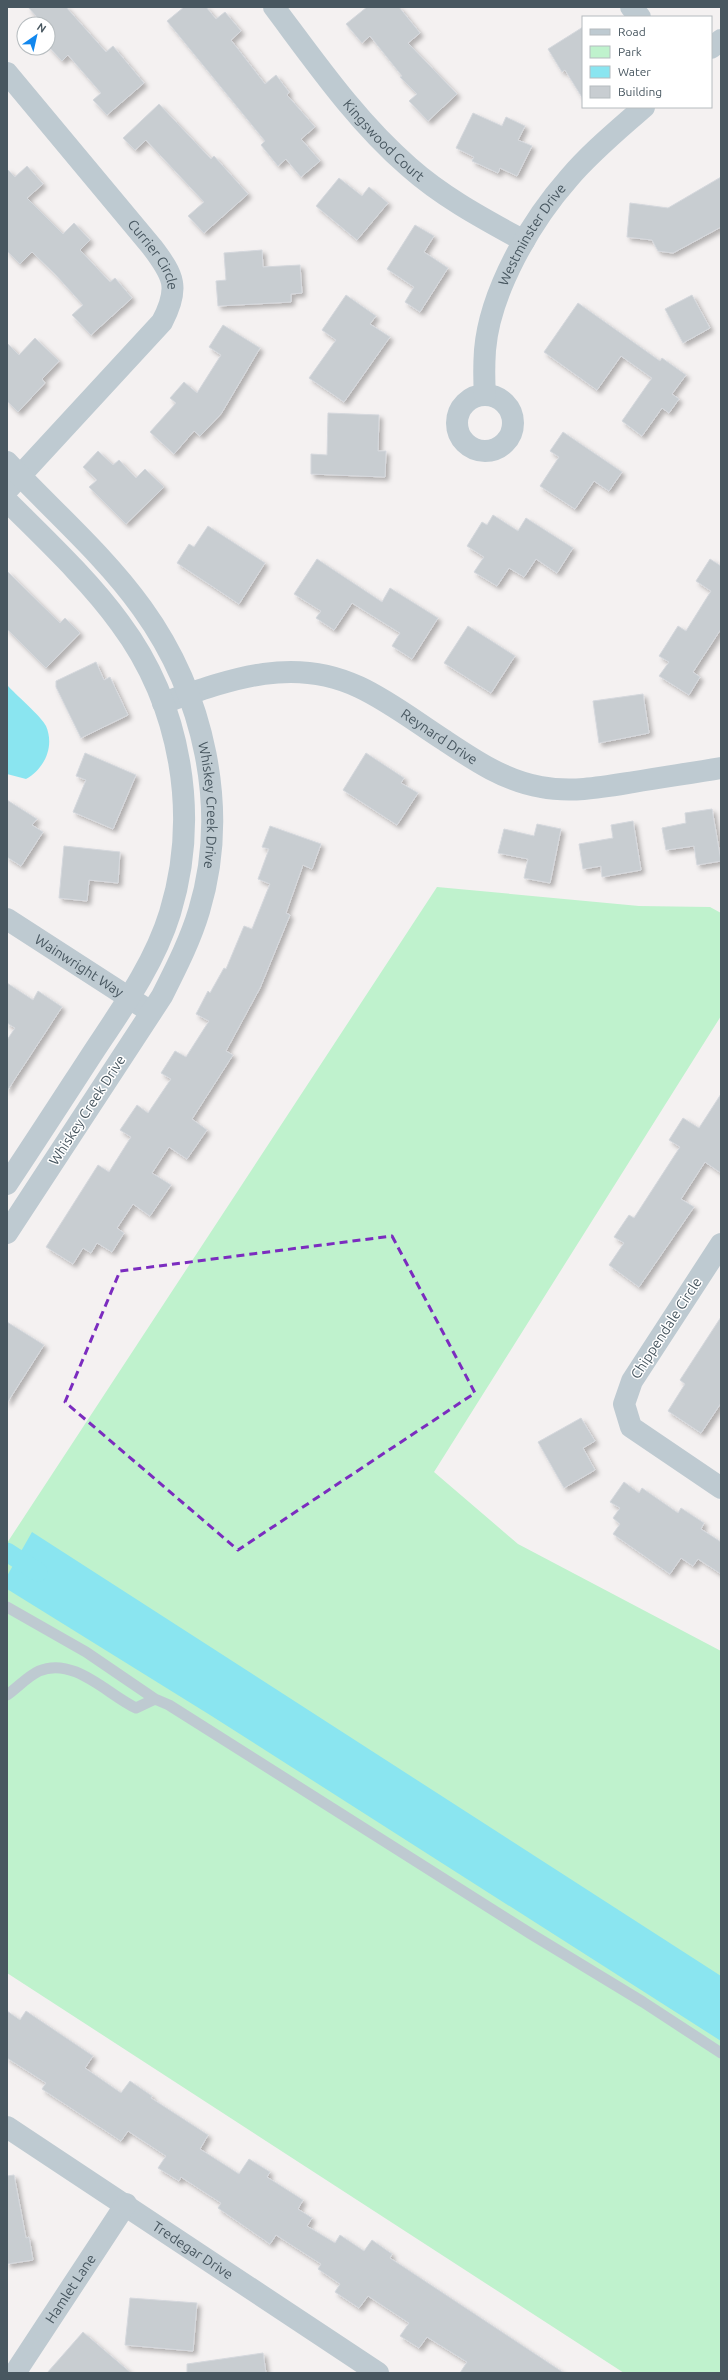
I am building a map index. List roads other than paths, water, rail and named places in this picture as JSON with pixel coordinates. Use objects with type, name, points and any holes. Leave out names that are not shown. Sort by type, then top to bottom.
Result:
[{"type":"street","name":"Kingswood Court","points":[[274,7],[348,104],[378,138],[409,167],[462,207],[524,241]]},
{"type":"street","points":[[631,7],[639,16]]},
{"type":"street","points":[[712,47],[721,40]]},
{"type":"street","name":"Currier Circle","points":[[7,73],[152,247],[165,265],[173,284],[172,304],[162,322],[11,476]]},
{"type":"street","name":"Westminster Drive","points":[[485,395],[484,370],[489,328],[504,282],[524,241],[542,211],[569,177],[643,108]]},
{"type":"street","name":"Whiskey Creek Drive","points":[[7,1233],[151,1012],[183,954],[199,911],[208,865],[211,794],[202,738],[189,694],[173,658],[141,607],[102,561],[11,476]]},
{"type":"street","name":"Whiskey Creek Drive","points":[[7,501],[64,559],[119,621],[150,672],[172,727],[180,768],[184,810],[179,873],[170,914],[152,957],[129,998],[7,1184]]},
{"type":"street","name":"Reynard Drive","points":[[163,704],[189,694],[264,673],[287,670],[334,678],[358,687],[381,699],[493,770],[514,779],[541,787],[569,790],[597,788],[721,768]]},
{"type":"street","name":"Wainwright Way","points":[[7,919],[151,1012]]},
{"type":"street","name":"Chippendale Circle","points":[[721,1244],[632,1381],[624,1404],[632,1427],[721,1488]]},
{"type":"street","name":"Tredegar Drive","points":[[7,2127],[126,2204],[371,2371]]},
{"type":"street","name":"Hamlet Lane","points":[[15,2373],[126,2204]]},
{"type":"lane","points":[[7,1607],[86,1652],[155,1699],[180,1712],[531,1934],[643,2002],[721,2053]]},
{"type":"lane","points":[[7,1695],[39,1671],[55,1668],[77,1672],[136,1708],[155,1699]]},
{"type":"water","points":[[7,685],[44,722],[48,734],[49,742],[46,757],[38,769],[26,779],[7,774]]},
{"type":"water","points":[[32,1532],[721,1976],[721,2041],[210,1715],[7,1589],[7,1576]]},
{"type":"waterway","points":[[7,1552],[38,1572]]}]
